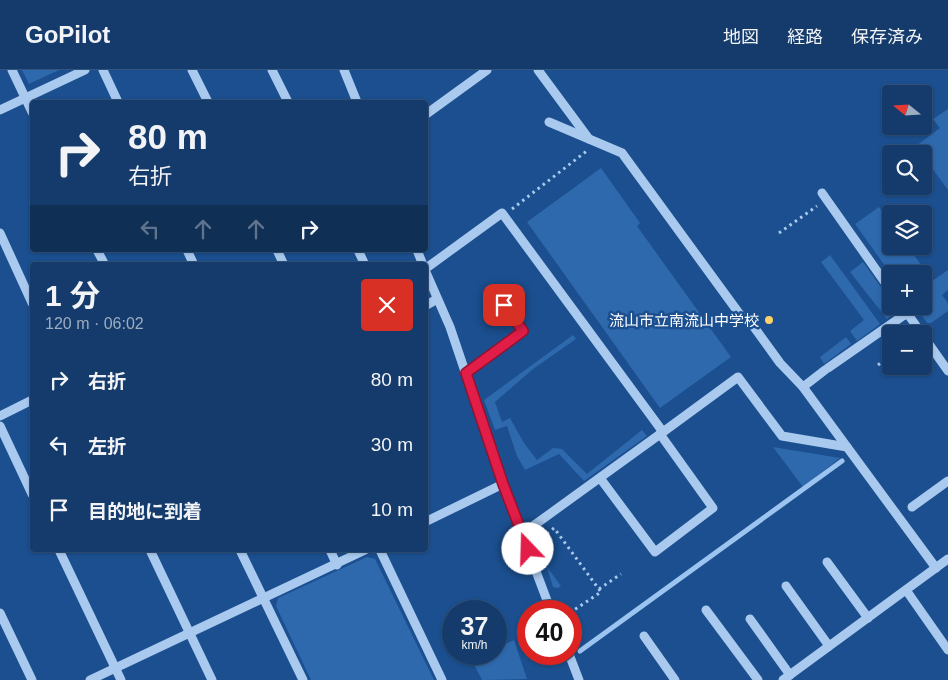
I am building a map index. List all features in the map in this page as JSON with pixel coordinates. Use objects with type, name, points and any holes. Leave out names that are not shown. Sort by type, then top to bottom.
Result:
[{"type":"street","points":[[12,70],[30,107]]},
{"type":"street","points":[[0,110],[85,70]]},
{"type":"street","points":[[103,70],[117,100]]},
{"type":"street","points":[[192,70],[207,100]]},
{"type":"street","points":[[272,70],[287,100]]},
{"type":"street","points":[[344,70],[356,100]]},
{"type":"street","points":[[428,113],[488,70]]},
{"type":"street","points":[[538,70],[589,139]]},
{"type":"street","points":[[549,122],[622,153],[741,316],[754,327],[780,363],[803,386],[936,568]]},
{"type":"street","points":[[824,196],[882,278]]},
{"type":"street","points":[[428,268],[502,213],[713,508],[655,552],[600,478]]},
{"type":"street","points":[[0,233],[30,299]]},
{"type":"street","points":[[428,277],[466,373],[503,484],[548,600]]},
{"type":"street","points":[[466,373],[523,331],[494,292]]},
{"type":"street","points":[[428,304],[438,299]]},
{"type":"street","points":[[803,386],[896,315]]},
{"type":"street","points":[[932,348],[948,371]]},
{"type":"street","points":[[522,534],[738,377],[782,436],[847,447]]},
{"type":"street","points":[[0,416],[30,401]]},
{"type":"street","points":[[0,426],[30,490]]},
{"type":"street","points":[[912,507],[948,481]]},
{"type":"street","points":[[428,521],[503,484]]},
{"type":"street","points":[[60,552],[121,680]]},
{"type":"street","points":[[151,552],[212,680]]},
{"type":"street","points":[[241,552],[303,680]]},
{"type":"street","points":[[331,552],[337,565]]},
{"type":"street","points":[[90,680],[361,552]]},
{"type":"street","points":[[381,552],[442,680]]},
{"type":"street","points":[[750,619],[787,677],[948,560]]},
{"type":"street","points":[[827,562],[868,618]]},
{"type":"street","points":[[786,586],[829,646]]},
{"type":"street","points":[[906,590],[948,650]]},
{"type":"street","points":[[706,610],[758,680]]},
{"type":"street","points":[[0,613],[32,680]]},
{"type":"street","points":[[644,636],[675,680]]},
{"type":"street","points":[[573,665],[579,680]]},
{"type":"path","points":[[502,213],[510,210],[598,143]]},
{"type":"path","points":[[779,233],[824,196]]},
{"type":"path","points":[[878,365],[882,362]]},
{"type":"path","points":[[528,549],[554,528],[565,547],[601,592],[582,605]]},
{"type":"path","points":[[584,577],[588,574]]},
{"type":"path","points":[[599,589],[621,574]]},
{"type":"shaded area","points":[[22,70],[59,70],[29,84]]},
{"type":"shaded area","points":[[948,109],[948,190],[932,168],[932,145],[917,145],[940,128],[933,119]]},
{"type":"shaded area","points":[[601,168],[640,223],[637,226],[731,357],[660,408],[527,222]]},
{"type":"shaded area","points":[[879,207],[882,211],[882,255],[914,255],[921,265],[885,265],[855,224]]},
{"type":"shaded area","points":[[830,255],[880,324],[857,341],[850,331],[864,320],[821,262]]},
{"type":"shaded area","points":[[863,262],[882,288],[882,313],[850,272]]},
{"type":"shaded area","points":[[948,270],[948,290],[942,295],[948,303],[948,311],[931,323],[927,323],[921,315],[932,315],[932,281]]},
{"type":"shaded area","points":[[884,315],[892,315],[887,319]]},
{"type":"shaded area","points":[[573,335],[576,339],[533,369],[495,402],[502,422],[510,418],[524,443],[537,460],[553,448],[562,449],[587,474],[642,430],[647,436],[584,481],[559,454],[525,470],[517,456],[507,426],[495,430],[484,400]]},
{"type":"shaded area","points":[[846,337],[851,344],[824,364],[820,357]]},
{"type":"shaded area","points":[[773,447],[840,458],[803,487]]},
{"type":"shaded area","points":[[367,557],[375,559],[434,680],[311,680],[276,606],[278,598]]},
{"type":"shaded area","points":[[547,567],[561,586],[558,588],[553,587]]},
{"type":"shaded area","points":[[514,640],[517,649],[517,665],[522,665],[527,679],[482,680],[474,665],[507,665],[507,643]]},
{"type":"waterway","points":[[582,650],[842,461]]},
{"type":"place","name":"流山市立南流山中学校","points":[[769,320]]},
{"type":"route","points":[[504,305],[523,331],[466,373],[503,484],[528,549]]}]
